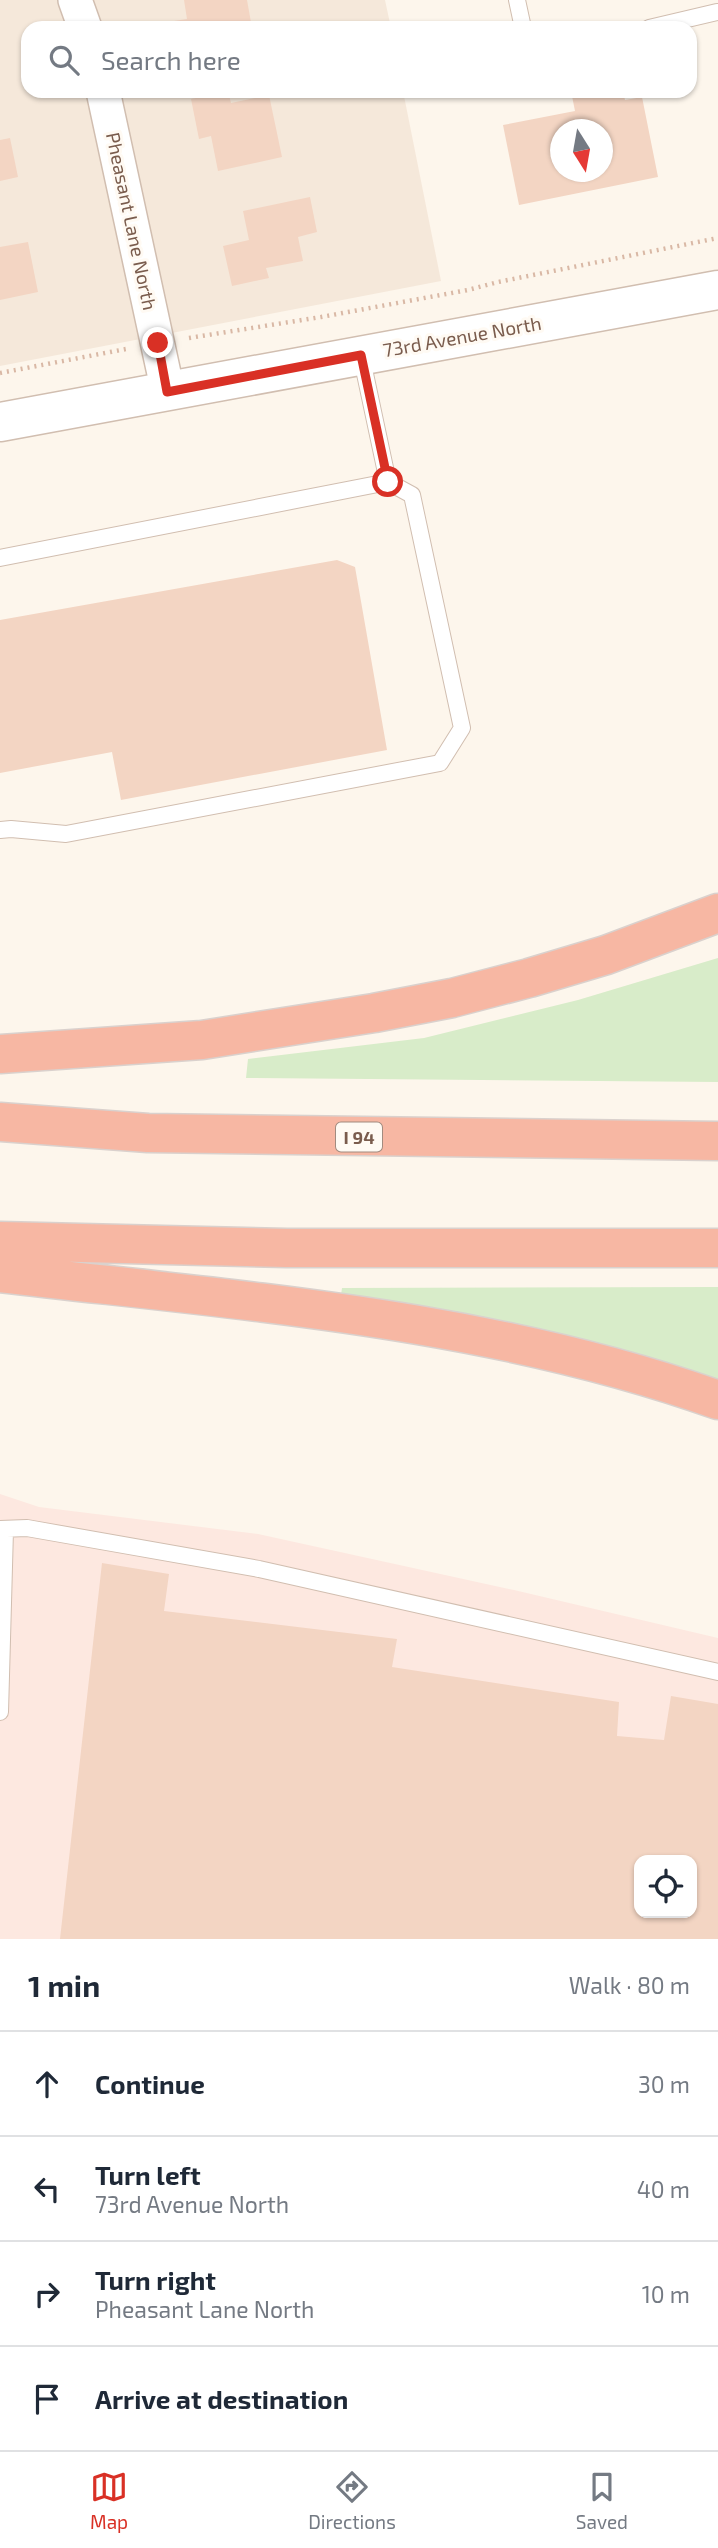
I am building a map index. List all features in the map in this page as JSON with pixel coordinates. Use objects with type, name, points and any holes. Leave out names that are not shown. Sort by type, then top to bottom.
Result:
[{"type":"highway","points":[[0,1054],[202,1040],[374,1013],[529,978],[606,955],[718,913]]},
{"type":"highway","name":"I 94","points":[[0,1122],[161,1134],[718,1141]]},
{"type":"highway","points":[[0,1241],[288,1248],[718,1248]]},
{"type":"highway","points":[[0,1273],[325,1311],[461,1333],[577,1356],[718,1400]]},
{"type":"street","points":[[75,0],[82,21]]},
{"type":"street","name":"Pheasant Lane North","points":[[104,98],[167,392]]},
{"type":"street","name":"73rd Avenue North","points":[[0,422],[718,290]]},
{"type":"lane","points":[[517,0],[522,21]]},
{"type":"lane","points":[[681,21],[718,13],[715,0]]},
{"type":"lane","points":[[361,355],[388,482]]},
{"type":"lane","points":[[0,558],[388,482],[412,495],[461,728],[440,764],[66,834],[0,830]]},
{"type":"lane","points":[[0,1712],[2,1530],[27,1528],[260,1569],[718,1672]]},
{"type":"path","points":[[188,338],[468,290],[718,238]]},
{"type":"path","points":[[0,373],[132,348]]},
{"type":"shaded area","points":[[0,0],[385,0],[390,21],[21,21],[21,98],[404,98],[441,281],[0,366]]},
{"type":"shaded area","points":[[0,1494],[39,1507],[258,1534],[718,1638],[718,1939],[0,1939]]},
{"type":"green space","points":[[718,958],[718,1082],[246,1078],[248,1059],[424,1038],[578,1000]]},
{"type":"green space","points":[[718,1287],[718,1386],[340,1302],[342,1288]]},
{"type":"building","points":[[184,0],[247,0],[251,21],[174,21],[187,19]]},
{"type":"building","points":[[230,98],[231,103],[270,98],[282,157],[218,171],[211,136],[199,139],[191,99]]},
{"type":"building","points":[[572,98],[642,98],[658,177],[519,205],[503,125],[575,111]]},
{"type":"building","points":[[10,138],[18,177],[0,181],[0,140]]},
{"type":"building","points":[[310,197],[317,232],[298,237],[303,261],[266,268],[269,278],[232,286],[223,246],[249,240],[243,211]]},
{"type":"building","points":[[28,242],[38,292],[0,300],[0,247]]},
{"type":"building","points":[[337,560],[355,567],[387,750],[121,800],[112,752],[0,773],[0,620]]},
{"type":"building","points":[[102,1563],[169,1574],[164,1611],[397,1639],[392,1667],[619,1702],[617,1736],[664,1740],[671,1696],[718,1704],[718,1939],[60,1939]]},
{"type":"route","points":[[158,343],[167,392],[361,355],[388,482]]}]
